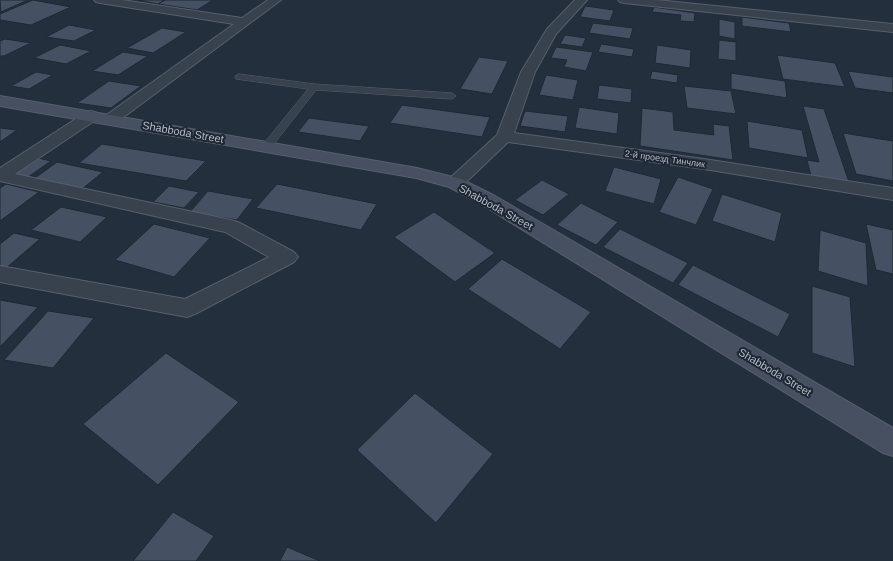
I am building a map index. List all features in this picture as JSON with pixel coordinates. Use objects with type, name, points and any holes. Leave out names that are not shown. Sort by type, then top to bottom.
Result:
[{"type":"street","points":[[100,0],[244,22]]},
{"type":"street","points":[[111,119],[275,0]]},
{"type":"street","points":[[455,184],[504,137],[528,72],[551,32],[581,0]]},
{"type":"street","points":[[624,0],[893,28]]},
{"type":"street","name":"Shabboda Street","points":[[0,101],[417,173],[455,184],[488,200],[893,443]]},
{"type":"street","points":[[0,176],[91,116]]},
{"type":"street","name":"2-й проезд Тинчлик","points":[[504,137],[704,164],[893,194]]},
{"type":"street","points":[[0,176],[231,227],[287,257],[187,308],[0,274]]},
{"type":"lane","points":[[239,77],[314,87],[452,96]]},
{"type":"lane","points":[[266,147],[314,87]]},
{"type":"building","points":[[0,0],[28,0],[1,12]]},
{"type":"building","points":[[33,0],[71,7],[31,25],[0,20],[0,14]]},
{"type":"building","points":[[138,0],[165,0],[158,4]]},
{"type":"building","points":[[165,0],[213,0],[197,10],[158,4]]},
{"type":"building","points":[[585,6],[614,10],[610,21],[580,17]]},
{"type":"building","points":[[654,7],[695,13],[694,22],[680,21],[681,15],[652,12]]},
{"type":"building","points":[[742,17],[789,23],[791,32],[742,26]]},
{"type":"building","points":[[719,19],[735,22],[735,39],[719,36]]},
{"type":"building","points":[[593,23],[633,28],[630,39],[589,33]]},
{"type":"building","points":[[69,25],[96,30],[74,41],[46,37]]},
{"type":"building","points":[[162,28],[186,32],[153,53],[127,48]]},
{"type":"building","points":[[565,35],[586,38],[582,47],[560,44]]},
{"type":"building","points":[[5,39],[31,43],[4,56],[0,56],[0,41]]},
{"type":"building","points":[[719,40],[736,42],[736,61],[718,59]]},
{"type":"building","points":[[601,44],[634,49],[632,57],[598,52]]},
{"type":"building","points":[[60,45],[91,51],[66,64],[34,58]]},
{"type":"building","points":[[657,45],[691,50],[690,68],[655,63]]},
{"type":"building","points":[[556,47],[593,52],[586,71],[564,67],[567,60],[551,58]]},
{"type":"building","points":[[123,52],[148,56],[118,75],[92,71]]},
{"type":"building","points":[[777,55],[835,63],[845,87],[783,79]]},
{"type":"building","points":[[479,57],[508,61],[492,94],[460,89]]},
{"type":"building","points":[[652,71],[678,75],[677,83],[650,79]]},
{"type":"building","points":[[848,71],[893,77],[893,93],[855,88]]},
{"type":"building","points":[[36,72],[53,75],[29,89],[11,86]]},
{"type":"building","points":[[731,73],[785,81],[787,98],[731,89]]},
{"type":"building","points":[[546,75],[578,80],[573,100],[539,95]]},
{"type":"building","points":[[109,81],[141,86],[111,108],[77,103]]},
{"type":"building","points":[[599,85],[632,89],[631,103],[597,99]]},
{"type":"building","points":[[684,86],[731,91],[736,114],[687,108]]},
{"type":"building","points":[[402,105],[490,117],[482,137],[390,123]]},
{"type":"building","points":[[803,106],[824,109],[849,182],[811,176],[807,160],[819,162]]},
{"type":"building","points":[[579,107],[619,113],[617,134],[575,128]]},
{"type":"building","points":[[642,108],[673,112],[674,130],[714,135],[713,124],[729,126],[733,160],[640,146]]},
{"type":"building","points":[[525,111],[568,116],[565,132],[520,126]]},
{"type":"building","points":[[309,118],[369,126],[360,141],[298,132]]},
{"type":"building","points":[[747,121],[802,130],[808,158],[749,148]]},
{"type":"building","points":[[0,128],[17,130],[0,142]]},
{"type":"building","points":[[843,133],[893,141],[893,181],[856,174]]},
{"type":"building","points":[[102,144],[206,161],[186,181],[79,163]]},
{"type":"building","points":[[34,157],[51,161],[28,177],[11,173]]},
{"type":"building","points":[[57,162],[103,172],[82,189],[35,178]]},
{"type":"building","points":[[614,167],[661,179],[654,204],[605,191]]},
{"type":"building","points":[[678,177],[713,189],[696,225],[659,212]]},
{"type":"building","points":[[542,180],[569,194],[543,215],[515,200]]},
{"type":"building","points":[[6,184],[39,192],[0,221],[0,188]]},
{"type":"building","points":[[277,184],[377,204],[361,230],[256,208]]},
{"type":"building","points":[[169,186],[199,192],[184,208],[153,202]]},
{"type":"building","points":[[208,191],[253,199],[237,220],[190,212]]},
{"type":"building","points":[[722,194],[782,213],[775,242],[712,221]]},
{"type":"building","points":[[581,203],[618,222],[596,245],[557,225]]},
{"type":"building","points":[[61,207],[107,217],[80,242],[31,230]]},
{"type":"building","points":[[434,212],[495,253],[455,282],[394,237]]},
{"type":"building","points":[[154,224],[210,238],[174,277],[115,260]]},
{"type":"building","points":[[866,224],[893,230],[893,274],[876,270]]},
{"type":"building","points":[[620,229],[688,263],[673,283],[603,247]]},
{"type":"building","points":[[820,230],[866,243],[868,286],[818,271]]},
{"type":"building","points":[[14,233],[40,239],[5,269],[0,267],[0,244]]},
{"type":"building","points":[[502,259],[591,312],[560,349],[468,289]]},
{"type":"building","points":[[693,265],[790,314],[778,337],[678,285]]},
{"type":"building","points":[[812,286],[850,297],[855,367],[812,353]]},
{"type":"building","points":[[0,300],[38,307],[0,347]]},
{"type":"building","points":[[48,311],[94,318],[53,368],[4,360]]},
{"type":"building","points":[[166,353],[239,402],[158,485],[83,424]]},
{"type":"building","points":[[415,393],[493,454],[436,523],[357,450]]},
{"type":"building","points":[[173,512],[214,536],[196,561],[133,561]]},
{"type":"building","points":[[287,547],[320,561],[280,561]]}]
